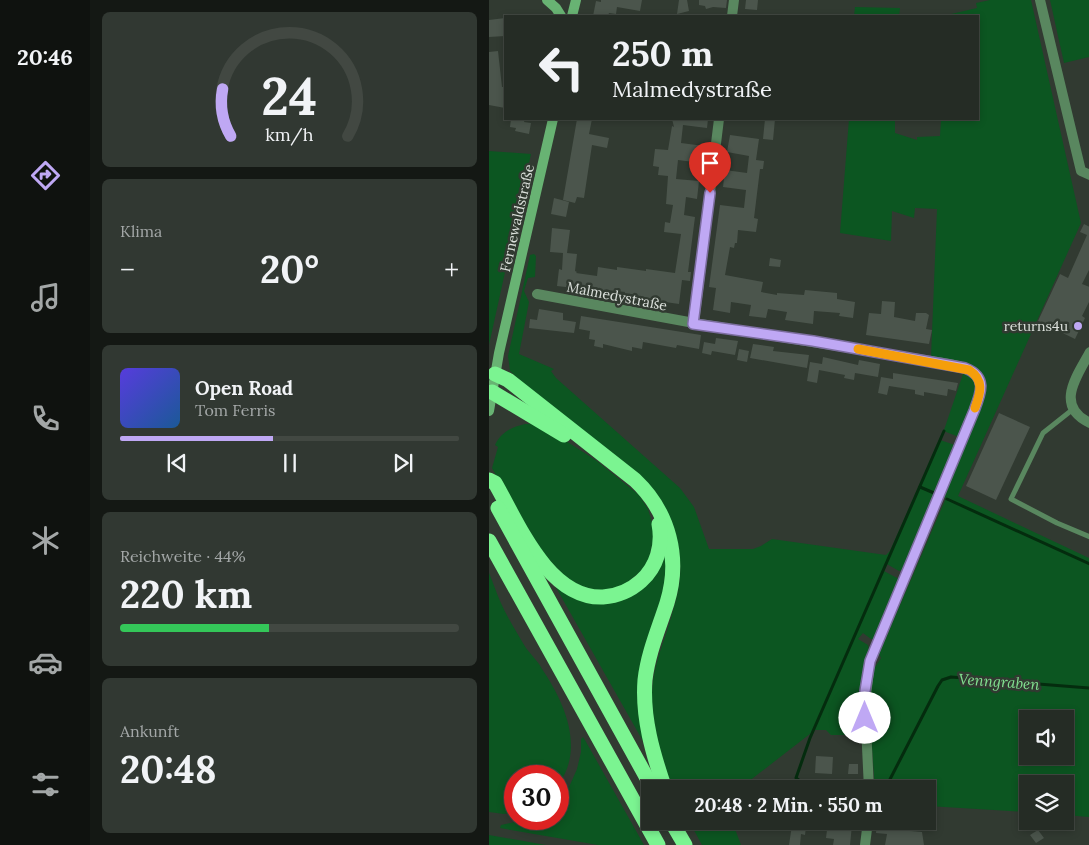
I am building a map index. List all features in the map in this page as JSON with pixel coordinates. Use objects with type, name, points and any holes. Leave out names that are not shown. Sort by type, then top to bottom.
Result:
[{"type":"highway","points":[[495,374],[509,380],[631,476],[650,495],[659,508],[665,522],[671,546],[673,577],[649,660],[644,691],[646,722],[662,780]]},
{"type":"highway","points":[[489,480],[495,483],[539,559],[561,583],[576,592],[595,597],[608,597],[621,593],[643,579],[655,560],[660,543],[658,520],[652,508],[634,486],[580,446],[492,392]]},
{"type":"highway","points":[[489,492],[648,780]]},
{"type":"highway","points":[[489,541],[658,845]]},
{"type":"highway","points":[[676,830],[684,844]]},
{"type":"highway","points":[[679,830],[684,844]]},
{"type":"main road","points":[[547,0],[560,15]]},
{"type":"main road","points":[[572,15],[575,0]]},
{"type":"main road","name":"Fernewaldstraße","points":[[489,411],[495,374],[553,120]]},
{"type":"street","points":[[732,15],[734,0]]},
{"type":"street","points":[[1040,0],[1081,171],[1089,175]]},
{"type":"street","points":[[693,324],[719,120]]},
{"type":"street","name":"Malmedystraße","points":[[537,294],[693,324],[822,343],[965,368],[976,375],[981,384],[980,395],[870,661],[865,705],[869,780]]},
{"type":"street","points":[[1089,352],[1071,390],[1070,400],[1072,410],[1089,423]]},
{"type":"street","points":[[865,845],[867,830]]},
{"type":"lane","points":[[1072,410],[1043,432],[1011,499],[1057,523],[1089,536]]},
{"type":"green space","points":[[990,0],[1031,0],[1081,223],[958,496],[1089,558],[1089,817],[1074,816],[1074,775],[1019,775],[1019,811],[936,806],[936,780],[874,780],[869,705],[873,670],[881,658],[879,654],[946,498],[943,497],[986,390],[983,376],[970,364],[931,357],[937,209],[915,208],[914,218],[892,211],[891,241],[840,233],[849,120],[895,120],[895,133],[917,140],[917,137],[940,136],[941,120],[979,120],[979,15],[947,15],[977,8],[976,3]]},
{"type":"green space","points":[[1050,0],[1089,0],[1089,57],[1064,63]]},
{"type":"green space","points":[[855,7],[900,8],[899,15],[854,15]]},
{"type":"green space","points":[[489,151],[531,154],[489,345]]},
{"type":"green space","points":[[534,254],[536,256],[535,277],[528,278],[524,291],[529,302],[519,354],[554,369],[551,371],[556,378],[680,488],[694,507],[709,549],[753,549],[772,539],[886,555],[890,551],[940,440],[955,445],[903,570],[899,571],[885,563],[882,570],[899,579],[874,639],[863,633],[858,639],[868,645],[869,650],[863,676],[862,731],[858,735],[831,735],[826,730],[815,730],[751,780],[669,780],[656,736],[652,695],[656,664],[675,605],[680,578],[679,551],[676,535],[670,518],[510,371],[508,356],[530,255]]},
{"type":"green space","points":[[964,371],[974,378],[977,392],[959,437],[944,430]]},
{"type":"green space","points":[[525,424],[532,424],[549,430],[597,461],[639,495],[648,509],[655,533],[648,562],[641,571],[624,585],[609,590],[594,590],[571,583],[534,544],[492,468],[498,447],[495,445],[497,440],[507,431]]},
{"type":"green space","points":[[662,551],[669,554],[658,620],[644,743],[554,584],[619,597]]},
{"type":"green space","points":[[489,573],[509,619],[558,696],[569,726],[571,741],[568,765],[504,765],[504,814],[489,812]]},
{"type":"green space","points":[[583,737],[644,845],[598,845],[512,830],[569,830],[569,787],[577,769],[581,752],[581,739]]},
{"type":"green space","points":[[694,830],[735,830],[741,845],[702,845]]},
{"type":"green space","points":[[489,835],[546,845],[489,845]]},
{"type":"building","points":[[601,0],[642,0],[640,11],[617,7],[616,14],[593,15],[596,1],[601,2]]},
{"type":"building","points":[[679,0],[687,0],[689,11],[677,14]]},
{"type":"building","points":[[699,0],[727,0],[726,8],[713,7],[706,9],[705,6],[699,5]]},
{"type":"building","points":[[746,0],[758,0],[757,10],[745,9]]},
{"type":"building","points":[[504,18],[504,36],[489,37],[489,20]]},
{"type":"building","points":[[498,51],[502,87],[504,87],[504,108],[489,105],[489,52]]},
{"type":"building","points":[[511,120],[525,120],[524,122],[531,123],[529,134],[515,131],[516,128],[510,127]]},
{"type":"building","points":[[577,120],[592,120],[589,134],[609,138],[607,148],[592,145],[584,198],[577,197],[575,203],[563,200]]},
{"type":"building","points":[[672,120],[708,120],[707,128],[683,125],[681,143],[704,146],[702,163],[678,160],[676,179],[699,181],[697,199],[686,197],[684,215],[695,217],[688,272],[691,272],[690,281],[682,280],[679,304],[624,296],[625,292],[608,290],[607,292],[557,286],[559,269],[562,270],[563,253],[550,252],[552,228],[570,230],[567,253],[577,254],[576,273],[597,276],[598,267],[617,270],[617,267],[675,273],[681,234],[664,232],[665,222],[670,223],[673,205],[666,204],[668,176],[658,175],[659,167],[653,166],[655,149],[668,150],[672,126],[674,127]]},
{"type":"building","points":[[765,120],[775,120],[773,140],[763,139]]},
{"type":"building","points":[[730,135],[759,139],[756,160],[764,161],[763,169],[760,169],[754,218],[758,219],[756,232],[738,230],[737,243],[735,243],[734,248],[730,247],[725,275],[763,282],[761,292],[777,295],[777,293],[804,295],[805,290],[837,293],[837,299],[855,302],[853,318],[839,316],[840,313],[814,311],[813,324],[785,320],[787,312],[768,309],[766,318],[749,316],[751,305],[731,302],[730,313],[713,310],[716,288],[709,287],[720,205],[744,208],[746,190],[723,187],[725,170],[747,173],[749,156],[727,152]]},
{"type":"building","points":[[554,198],[569,202],[566,217],[551,214]]},
{"type":"building","points":[[1084,224],[1090,227],[1090,268],[1082,284],[1090,287],[1090,300],[1082,316],[1085,318],[1075,339],[1038,321],[1060,274],[1068,278],[1087,235],[1080,232]]},
{"type":"building","points":[[770,258],[781,260],[780,267],[769,266]]},
{"type":"building","points":[[882,301],[895,302],[894,317],[915,321],[916,313],[926,313],[929,315],[926,329],[932,330],[929,344],[866,335],[869,313],[881,314]]},
{"type":"building","points":[[539,309],[563,313],[563,320],[576,322],[574,333],[529,328],[530,319],[537,320]]},
{"type":"building","points":[[581,316],[701,335],[699,349],[677,345],[676,348],[643,342],[642,349],[632,347],[632,351],[603,344],[603,348],[594,346],[595,340],[589,339],[590,331],[579,329]]},
{"type":"building","points":[[716,338],[738,341],[735,355],[712,351],[711,355],[702,353],[704,342],[715,344]]},
{"type":"building","points":[[753,344],[774,347],[773,351],[809,355],[807,368],[750,358]]},
{"type":"building","points":[[739,349],[749,351],[747,362],[737,360]]},
{"type":"building","points":[[823,357],[858,365],[859,360],[880,364],[878,377],[855,373],[854,380],[844,378],[845,375],[819,370],[817,383],[807,381],[810,362],[822,364]]},
{"type":"building","points":[[893,373],[958,383],[956,391],[948,389],[947,396],[924,392],[924,396],[915,394],[915,390],[889,386],[887,395],[878,393],[881,377],[893,379]]},
{"type":"building","points":[[999,413],[1030,427],[996,500],[966,486]]},
{"type":"building","points":[[816,756],[833,757],[832,774],[815,773]]},
{"type":"building","points":[[849,764],[858,764],[858,774],[848,774]]},
{"type":"building","points":[[791,830],[806,830],[805,835],[801,834],[800,845],[789,845]]},
{"type":"building","points":[[827,830],[852,830],[850,845],[833,845],[834,839],[826,838]]},
{"type":"building","points":[[876,830],[922,832],[924,845],[885,845],[887,834],[876,833]]},
{"type":"building","points":[[1038,830],[1044,838],[1036,843],[1030,835]]},
{"type":"waterway","points":[[799,780],[796,778],[810,738],[944,431]]},
{"type":"waterway","points":[[920,487],[934,493]]},
{"type":"waterway","points":[[947,499],[1090,564]]},
{"type":"waterway","name":"Venngraben","points":[[890,780],[942,680],[951,677],[1090,688]]},
{"type":"slow traffic","points":[[858,349],[931,361],[969,370],[976,375],[981,384],[980,395],[975,408]]},
{"type":"place","name":"returns4u","points":[[1078,326]]},
{"type":"route","points":[[710,193],[693,324],[813,341],[965,368],[976,375],[981,384],[980,395],[974,411],[870,661],[865,691],[865,718]]}]
